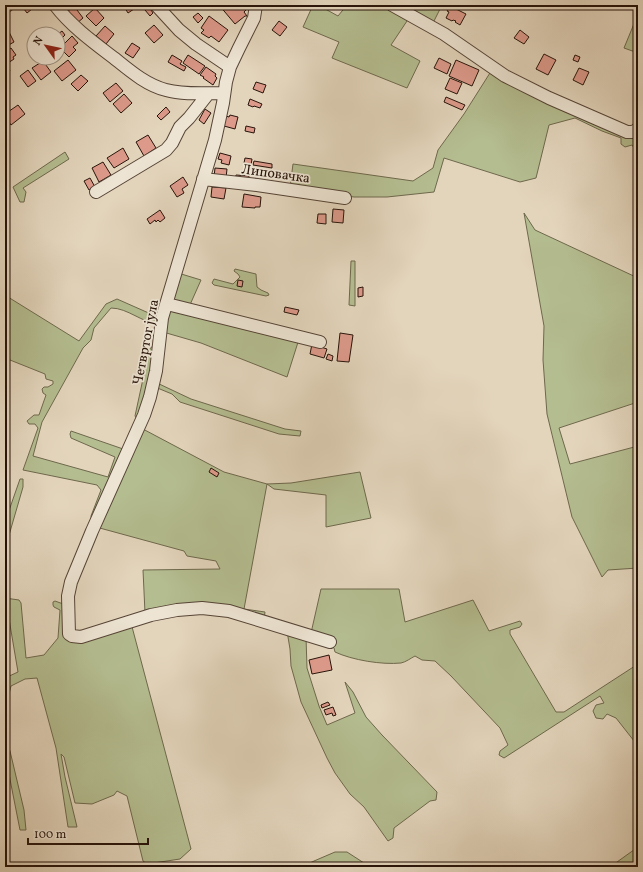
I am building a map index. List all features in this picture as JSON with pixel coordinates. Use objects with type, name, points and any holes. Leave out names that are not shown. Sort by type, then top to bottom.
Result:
[{"type":"street","points":[[55,5],[72,24],[88,38],[153,85],[165,90],[177,92],[208,94],[223,93]]},
{"type":"street","points":[[156,5],[184,35],[230,67]]},
{"type":"street","name":"Четвртог јула","points":[[256,5],[254,18],[230,67],[223,93],[222,108],[215,140],[162,318],[154,377],[144,415],[76,567],[71,582],[68,596],[69,634],[76,637],[82,637],[151,614],[202,608],[229,611],[330,642]]},
{"type":"street","points":[[392,5],[444,34],[505,76],[549,98],[627,132],[634,132],[638,129]]},
{"type":"street","points":[[96,192],[166,150],[172,143],[180,127],[208,94]]},
{"type":"street","name":"Липовачка","points":[[203,179],[257,185],[345,198]]},
{"type":"street","points":[[166,304],[320,342]]},
{"type":"green space","points":[[313,5],[318,5],[338,16],[347,5],[442,5],[433,23],[413,12],[391,45],[420,61],[407,88],[332,58],[339,42],[303,27]]},
{"type":"green space","points":[[638,14],[638,53],[624,48]]},
{"type":"green space","points":[[495,65],[506,74],[638,132],[638,154],[632,145],[625,147],[621,144],[621,138],[575,118],[549,125],[536,178],[520,182],[444,158],[434,192],[387,197],[354,197],[290,187],[293,164],[413,181],[433,168],[438,150],[464,114]]},
{"type":"green space","points":[[65,152],[69,159],[23,188],[26,192],[24,202],[20,202],[13,187]]},
{"type":"green space","points":[[524,213],[535,230],[638,278],[638,402],[559,428],[570,464],[638,446],[638,568],[608,570],[602,577],[572,517],[547,414],[543,360],[544,326]]},
{"type":"green space","points":[[351,261],[355,261],[355,306],[349,305]]},
{"type":"green space","points":[[235,269],[256,274],[257,287],[269,295],[266,296],[214,285],[212,283],[214,279],[233,284],[240,277],[234,271]]},
{"type":"green space","points":[[178,273],[201,280],[189,307],[169,302]]},
{"type":"green space","points":[[8,297],[79,341],[106,304],[117,299],[160,318],[159,324],[153,323],[123,310],[111,308],[94,328],[91,340],[83,348],[42,422],[33,456],[108,477],[115,457],[71,438],[71,431],[126,450],[92,522],[91,516],[101,490],[97,485],[23,470],[38,428],[35,424],[29,424],[27,421],[34,415],[39,415],[46,395],[43,393],[42,389],[53,384],[53,381],[46,379],[45,374],[5,358],[5,304]]},
{"type":"green space","points":[[168,308],[299,339],[287,377],[201,343],[163,332]]},
{"type":"green space","points":[[151,347],[156,348],[138,421],[135,416]]},
{"type":"green space","points":[[155,382],[191,399],[285,429],[301,431],[300,436],[279,434],[180,402],[172,394],[155,387]]},
{"type":"green space","points":[[141,428],[224,472],[267,484],[244,609],[265,612],[264,619],[230,609],[145,613],[143,570],[220,569],[216,561],[187,556],[184,551],[96,527]]},
{"type":"green space","points":[[360,472],[371,518],[326,527],[326,495],[274,489],[267,484],[291,483]]},
{"type":"green space","points":[[20,479],[23,479],[23,487],[5,549],[5,522]]},
{"type":"green space","points":[[321,589],[399,589],[405,622],[473,600],[489,631],[520,621],[522,624],[520,627],[510,630],[510,634],[556,712],[564,712],[638,664],[638,746],[616,718],[607,714],[603,719],[596,718],[593,711],[596,705],[604,703],[600,696],[504,758],[499,755],[500,751],[508,745],[500,728],[435,661],[422,660],[415,656],[401,663],[376,663],[358,660],[335,652],[331,645],[311,633]]},
{"type":"green space","points":[[5,598],[19,600],[21,603],[26,658],[44,655],[58,638],[60,610],[54,607],[53,602],[55,601],[66,605],[66,635],[131,623],[191,849],[180,859],[147,864],[143,861],[127,796],[117,791],[114,795],[92,804],[75,803],[64,757],[61,754],[77,827],[68,827],[56,748],[37,678],[25,679],[11,686],[5,711],[5,678],[18,672],[8,613],[5,612]]},
{"type":"green space","points":[[287,631],[306,637],[307,668],[319,706],[327,725],[355,713],[345,682],[353,692],[366,717],[437,792],[436,800],[430,801],[394,828],[393,838],[388,841],[364,807],[350,794],[335,773],[327,758],[301,702],[291,666]]},
{"type":"green space","points":[[5,736],[24,810],[26,830],[20,830],[5,754]]},
{"type":"green space","points":[[638,847],[638,861],[629,867],[610,867]]},
{"type":"green space","points":[[335,852],[347,852],[364,863],[366,867],[302,867],[314,861]]},
{"type":"building","points":[[21,5],[33,5],[32,9],[27,13]]},
{"type":"building","points":[[123,5],[140,5],[128,13]]},
{"type":"building","points":[[219,5],[245,5],[248,8],[244,12],[247,16],[235,24]]},
{"type":"building","points":[[74,6],[83,18],[76,24],[67,12]]},
{"type":"building","points":[[450,6],[466,14],[460,25],[455,22],[456,21],[446,18],[449,12],[447,11]]},
{"type":"building","points":[[149,7],[153,13],[150,16],[145,10]]},
{"type":"building","points":[[95,8],[104,18],[96,26],[86,16]]},
{"type":"building","points":[[198,13],[203,18],[198,23],[193,17]]},
{"type":"building","points":[[209,16],[228,30],[219,42],[211,36],[209,38],[201,33],[204,30],[201,28]]},
{"type":"building","points":[[279,21],[287,27],[280,36],[272,30]]},
{"type":"building","points":[[154,25],[163,35],[154,43],[145,33]]},
{"type":"building","points":[[105,26],[114,34],[106,44],[96,36]]},
{"type":"building","points":[[520,30],[529,37],[524,44],[514,38]]},
{"type":"building","points":[[9,32],[14,42],[5,47],[5,34]]},
{"type":"building","points":[[72,36],[78,43],[73,47],[76,50],[69,57],[66,54],[66,42]]},
{"type":"building","points":[[132,43],[140,48],[133,58],[125,53]]},
{"type":"building","points":[[7,48],[8,50],[11,48],[16,55],[13,57],[14,59],[5,65],[5,50]]},
{"type":"building","points":[[544,54],[556,60],[548,75],[536,69]]},
{"type":"building","points":[[172,55],[182,61],[180,64],[186,67],[184,71],[168,62]]},
{"type":"building","points":[[188,55],[205,66],[199,74],[183,63]]},
{"type":"building","points":[[575,55],[580,57],[578,62],[573,60]]},
{"type":"building","points":[[439,58],[451,64],[447,74],[434,68]]},
{"type":"building","points":[[68,60],[76,70],[62,81],[54,71],[60,66],[66,66],[66,62]]},
{"type":"building","points":[[456,60],[479,70],[472,86],[449,76]]},
{"type":"building","points":[[7,66],[10,71],[5,75],[5,67]]},
{"type":"building","points":[[35,66],[47,66],[51,72],[41,80],[32,68]]},
{"type":"building","points":[[206,67],[216,74],[215,76],[217,78],[213,85],[200,75]]},
{"type":"building","points":[[579,68],[589,72],[583,85],[573,80]]},
{"type":"building","points":[[28,70],[36,81],[28,87],[20,76]]},
{"type":"building","points":[[81,75],[88,81],[78,91],[71,84]]},
{"type":"building","points":[[450,78],[462,83],[457,94],[445,89]]},
{"type":"building","points":[[256,82],[266,85],[263,93],[253,89]]},
{"type":"building","points":[[116,83],[123,91],[110,102],[103,93]]},
{"type":"building","points":[[124,94],[132,103],[121,113],[113,104]]},
{"type":"building","points":[[446,97],[465,105],[462,110],[444,102]]},
{"type":"building","points":[[250,99],[262,104],[260,108],[248,105]]},
{"type":"building","points":[[18,105],[25,114],[11,125],[5,114]]},
{"type":"building","points":[[166,107],[170,112],[161,120],[157,116]]},
{"type":"building","points":[[205,109],[211,113],[204,124],[199,120]]},
{"type":"building","points":[[230,115],[238,117],[235,129],[224,126],[226,116],[229,117]]},
{"type":"building","points":[[246,126],[255,128],[254,133],[245,131]]},
{"type":"building","points":[[148,135],[156,148],[144,156],[136,142]]},
{"type":"building","points":[[123,148],[129,159],[114,168],[107,158]]},
{"type":"building","points":[[220,153],[231,156],[229,165],[221,163],[222,160],[218,159]]},
{"type":"building","points":[[245,158],[252,159],[251,165],[244,163]]},
{"type":"building","points":[[254,161],[272,164],[272,168],[253,165]]},
{"type":"building","points":[[103,162],[111,175],[99,182],[92,168]]},
{"type":"building","points":[[215,168],[227,169],[226,178],[214,177]]},
{"type":"building","points":[[236,175],[249,176],[249,181],[235,179]]},
{"type":"building","points":[[183,177],[188,185],[182,189],[184,193],[177,197],[170,186]]},
{"type":"building","points":[[90,178],[95,187],[89,190],[84,181]]},
{"type":"building","points":[[212,187],[226,188],[224,199],[211,197]]},
{"type":"building","points":[[244,194],[261,197],[260,207],[242,207]]},
{"type":"building","points":[[333,209],[344,210],[343,223],[332,222]]},
{"type":"building","points":[[160,210],[165,218],[160,222],[158,220],[156,222],[155,220],[150,224],[147,219]]},
{"type":"building","points":[[318,214],[326,214],[326,224],[317,223]]},
{"type":"building","points":[[238,280],[243,281],[242,287],[237,286]]},
{"type":"building","points":[[363,287],[363,296],[358,297],[358,288]]},
{"type":"building","points":[[285,307],[299,310],[297,315],[284,312]]},
{"type":"building","points":[[340,333],[353,335],[349,362],[337,361]]},
{"type":"building","points":[[312,344],[327,349],[324,358],[310,354]]},
{"type":"building","points":[[328,354],[333,356],[332,361],[326,359]]},
{"type":"building","points":[[211,468],[219,473],[217,477],[209,472]]},
{"type":"building","points":[[329,655],[332,670],[312,674],[309,660]]},
{"type":"building","points":[[328,702],[330,705],[322,708],[321,705]]},
{"type":"building","points":[[333,707],[336,715],[333,716],[332,713],[326,715],[324,710]]}]
